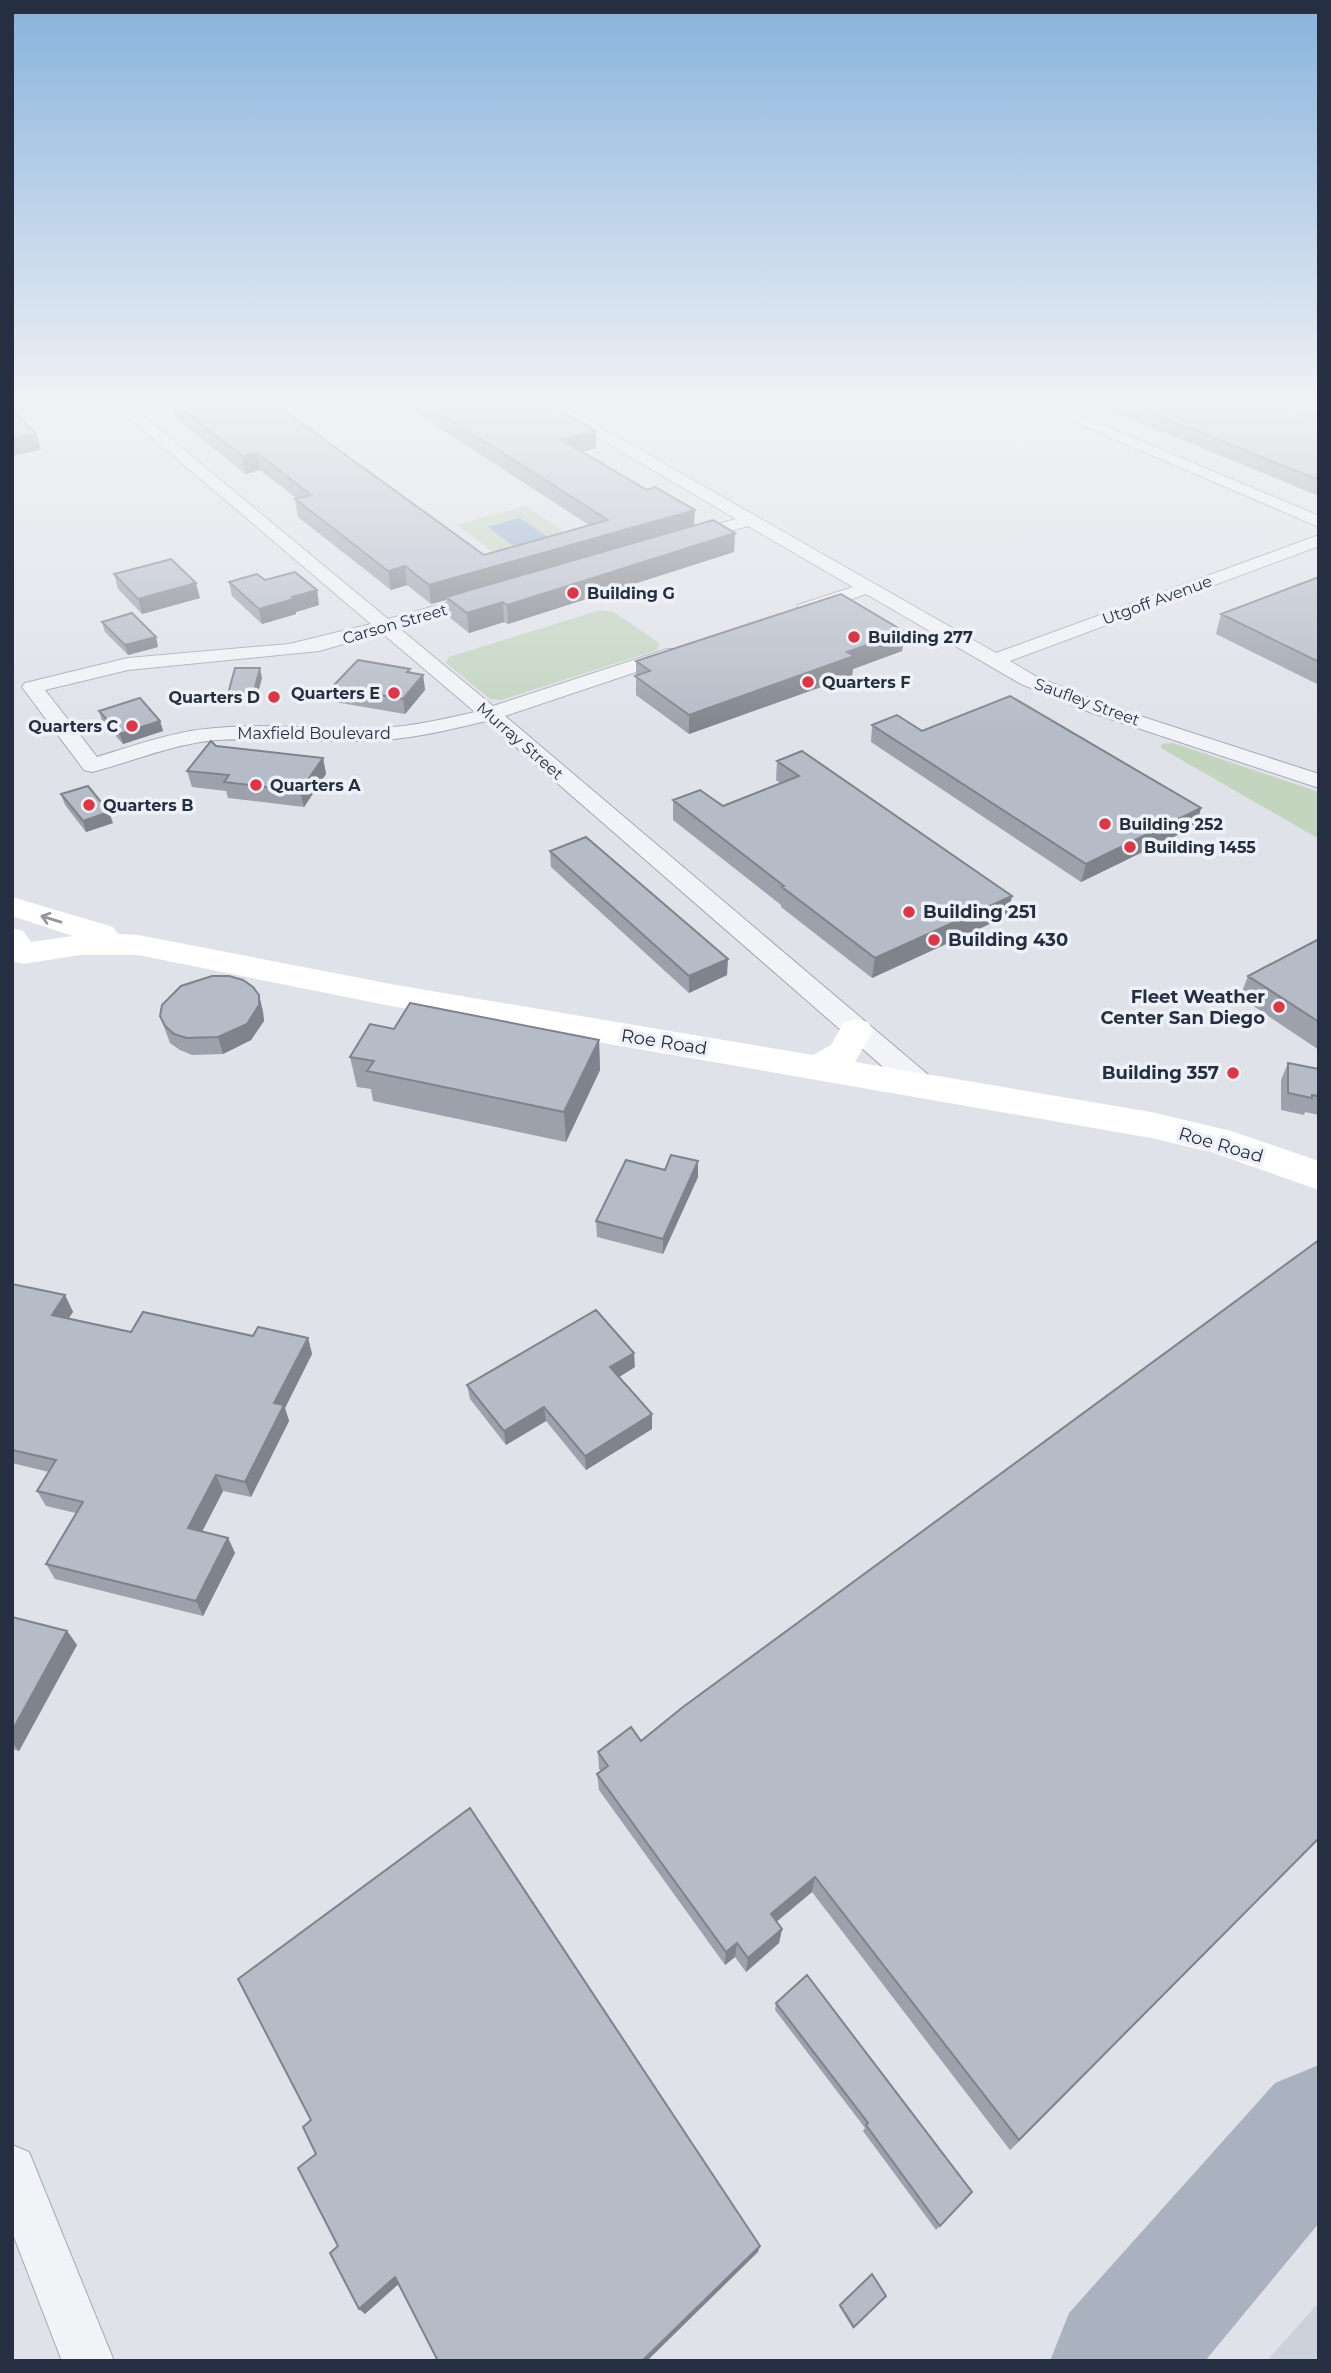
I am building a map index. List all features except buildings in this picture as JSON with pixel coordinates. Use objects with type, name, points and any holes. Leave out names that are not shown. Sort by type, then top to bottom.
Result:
[{"type":"street","name":"Murray Street","points":[[248,512],[490,714],[922,1085]]},
{"type":"street","name":"Saufley Street","points":[[736,512],[1058,694],[1319,781]]},
{"type":"street","points":[[1295,512],[1319,522]]},
{"type":"street","points":[[667,545],[750,520]]},
{"type":"street","name":"Utgoff Avenue","points":[[996,660],[1319,540]]},
{"type":"street","points":[[785,616],[867,588]]},
{"type":"street","name":"Carson Street","points":[[32,687],[128,664],[289,650],[386,628],[506,592]]},
{"type":"street","name":"Maxfield Boulevard","points":[[32,687],[92,765],[170,741],[215,734],[259,732],[361,736],[433,728],[490,714],[696,645]]},
{"type":"street","points":[[12,906],[138,945]]},
{"type":"street","name":"Roe Road","points":[[16,950],[86,943],[138,945],[396,996],[922,1085],[1191,1134],[1218,1140],[1319,1176]]},
{"type":"street","points":[[820,1068],[844,1053],[856,1030]]},
{"type":"street","points":[[12,2169],[88,2361]]},
{"type":"shaded area","points":[[1319,2302],[1319,2361],[1267,2361]]},
{"type":"green space","points":[[505,512],[535,512],[585,545],[513,566],[456,525]]},
{"type":"green space","points":[[600,610],[614,612],[659,643],[657,650],[502,700],[490,699],[446,663],[449,657]]},
{"type":"green space","points":[[1173,743],[1319,792],[1319,839],[1161,748],[1162,744]]},
{"type":"water","points":[[520,518],[552,540],[518,549],[487,527]]},
{"type":"taxiway","points":[[1117,2361],[1319,2127]]},
{"type":"place","name":"Building G","points":[[573,593]]},
{"type":"place","name":"Building 277","points":[[854,637]]},
{"type":"place","name":"Quarters F","points":[[808,682]]},
{"type":"place","name":"Quarters E","points":[[394,693]]},
{"type":"place","name":"Quarters D","points":[[274,697]]},
{"type":"place","name":"Quarters C","points":[[132,726]]},
{"type":"place","name":"Quarters A","points":[[256,785]]},
{"type":"place","name":"Quarters B","points":[[89,805]]},
{"type":"place","name":"Building 252","points":[[1105,824]]},
{"type":"place","name":"Building 1455","points":[[1130,847]]},
{"type":"place","name":"Building 251","points":[[909,912]]},
{"type":"place","name":"Building 430","points":[[934,940]]},
{"type":"place","name":"Fleet Weather Center San Diego","points":[[1279,1007]]},
{"type":"place","name":"Building 357","points":[[1233,1073]]}]
